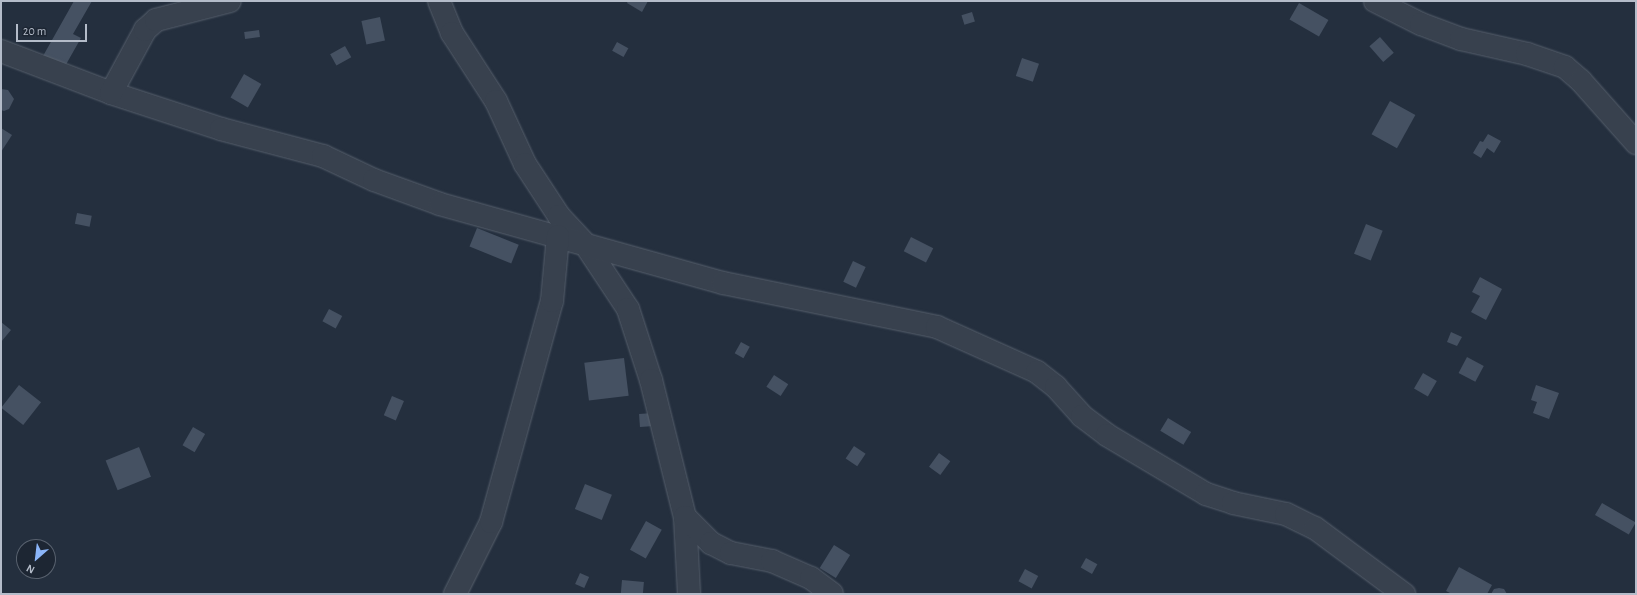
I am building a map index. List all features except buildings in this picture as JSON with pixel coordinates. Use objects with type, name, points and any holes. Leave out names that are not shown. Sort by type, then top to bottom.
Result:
[{"type":"street","points":[[111,92],[145,30],[156,20],[230,1]]},
{"type":"street","points":[[439,1],[452,33],[496,101],[525,164],[558,216],[585,244],[628,309],[651,380],[685,517],[689,594]]},
{"type":"street","points":[[1374,1],[1421,24],[1461,39],[1527,54],[1565,67],[1581,81],[1636,144]]},
{"type":"street","points":[[1,51],[111,92],[221,129],[323,156],[374,180],[440,204],[723,283],[937,327],[1037,372],[1056,387],[1082,416],[1107,435],[1206,494],[1233,503],[1286,514],[1315,528],[1404,594]]},
{"type":"street","points":[[454,594],[491,522],[552,301],[558,236]]},
{"type":"street","points":[[685,517],[711,543],[731,553],[772,561],[811,578],[832,594]]}]
